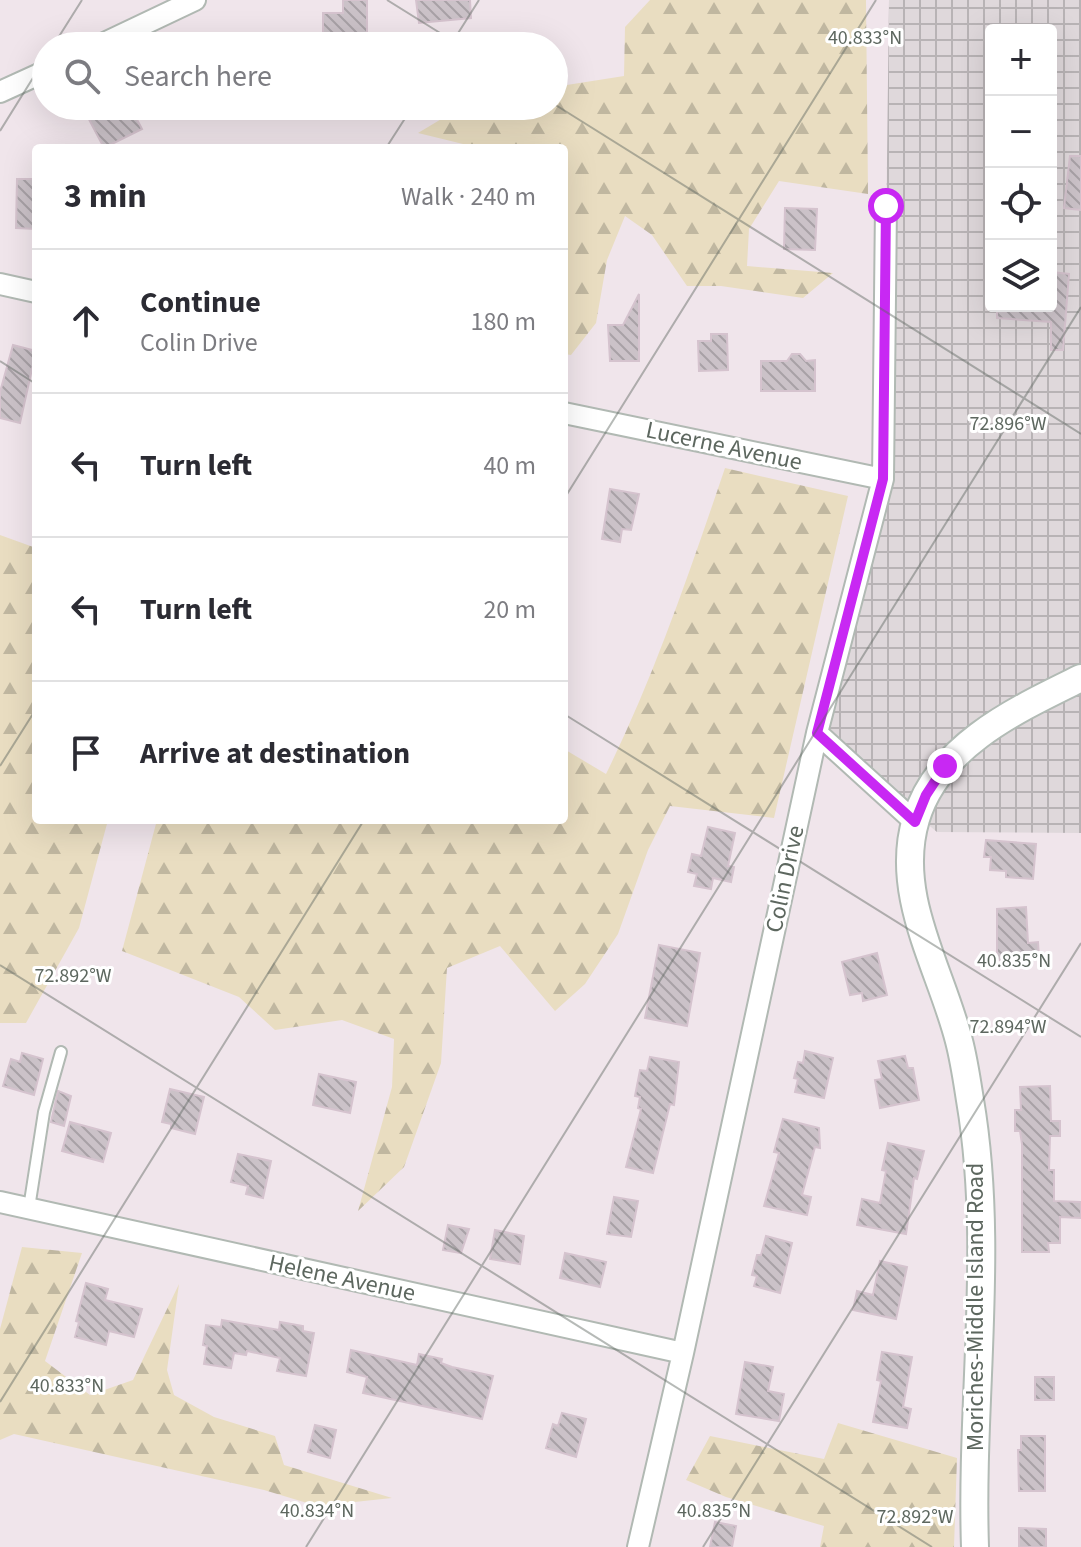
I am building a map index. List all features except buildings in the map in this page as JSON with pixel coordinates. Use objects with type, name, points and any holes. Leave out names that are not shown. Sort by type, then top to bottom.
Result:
[{"type":"main road","name":"Moriches-Middle Island Road","points":[[975,1547],[980,1183],[959,1040],[913,898],[910,851],[915,822],[934,781],[945,766],[968,744],[1015,713],[1081,678]]},
{"type":"street","points":[[128,32],[195,0]]},
{"type":"street","points":[[0,92],[32,77]]},
{"type":"street","name":"Colin Drive","points":[[638,1547],[817,733],[883,479],[886,206]]},
{"type":"street","points":[[0,284],[32,291]]},
{"type":"street","name":"Lucerne Avenue","points":[[568,414],[883,479]]},
{"type":"street","points":[[817,733],[915,822]]},
{"type":"street","name":"Helene Avenue","points":[[0,1202],[683,1353]]},
{"type":"lane","points":[[29,1208],[44,1112],[61,1052]]},
{"type":"shaded area","points":[[889,0],[1081,0],[1081,833],[937,832],[817,733],[883,479]]},
{"type":"green space","points":[[650,0],[866,0],[868,194],[779,181],[749,229],[747,266],[833,273],[803,298],[721,286],[687,286],[652,235],[625,216],[607,260],[596,323],[571,355],[568,355],[568,144],[463,144],[418,133],[440,120],[568,120],[568,85],[624,76],[625,27]]},
{"type":"green space","points":[[725,468],[848,496],[774,818],[670,806],[648,850],[618,934],[585,984],[555,1011],[500,946],[447,968],[441,1063],[404,1167],[358,1211],[392,1087],[394,1039],[342,1020],[275,1030],[239,997],[122,951],[156,824],[568,824],[568,751],[606,774],[656,662]]},
{"type":"green space","points":[[0,535],[32,547],[32,824],[107,824],[79,928],[26,1023],[0,1023]]},
{"type":"green space","points":[[22,1247],[82,1253],[45,1361],[90,1395],[133,1380],[179,1284],[167,1370],[174,1395],[214,1417],[275,1436],[284,1465],[392,1498],[317,1506],[264,1490],[14,1434],[0,1440],[0,1329]]},
{"type":"green space","points":[[838,1423],[957,1458],[954,1547],[820,1547],[824,1526],[726,1497],[686,1480],[710,1436],[824,1459]]},
{"type":"route","points":[[886,206],[883,479],[817,733],[915,822],[926,795],[945,766]]}]
